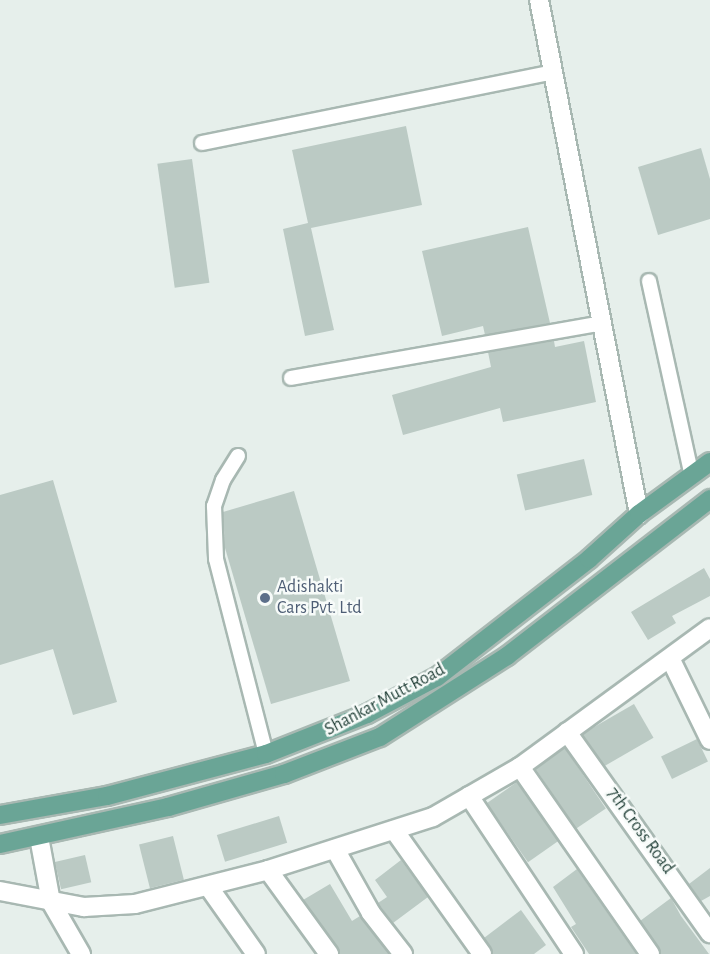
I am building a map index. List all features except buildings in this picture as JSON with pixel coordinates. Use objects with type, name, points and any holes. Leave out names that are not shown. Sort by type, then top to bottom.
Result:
[{"type":"main road","name":"Shankar Mutt Road","points":[[0,815],[107,796],[266,754],[367,714],[437,677],[589,559],[639,514],[710,462]]},
{"type":"main road","name":"Shankar Mutt Road","points":[[0,844],[168,807],[284,774],[380,737],[507,656],[710,499]]},
{"type":"main road","points":[[367,714],[380,737]]},
{"type":"street","points":[[539,0],[639,514]]},
{"type":"street","points":[[0,891],[84,907],[135,904],[268,870],[433,817],[520,767],[710,628]]},
{"type":"street","points":[[670,658],[710,740]]},
{"type":"street","name":"7th Cross Road","points":[[567,732],[710,933]]},
{"type":"street","points":[[520,767],[650,954]]},
{"type":"street","points":[[469,796],[574,954]]},
{"type":"street","points":[[393,830],[482,954]]},
{"type":"street","points":[[39,837],[51,902],[81,954]]},
{"type":"street","points":[[335,849],[371,913],[404,954]]},
{"type":"street","points":[[268,870],[329,954]]},
{"type":"street","points":[[208,886],[256,954]]},
{"type":"lane","points":[[202,143],[554,72]]},
{"type":"lane","points":[[649,280],[692,476]]},
{"type":"lane","points":[[291,378],[603,323]]},
{"type":"lane","points":[[238,456],[223,480],[214,506],[216,559],[266,754]]},
{"type":"place","name":"Adishakti Cars Pvt. Ltd","points":[[265,598]]}]
